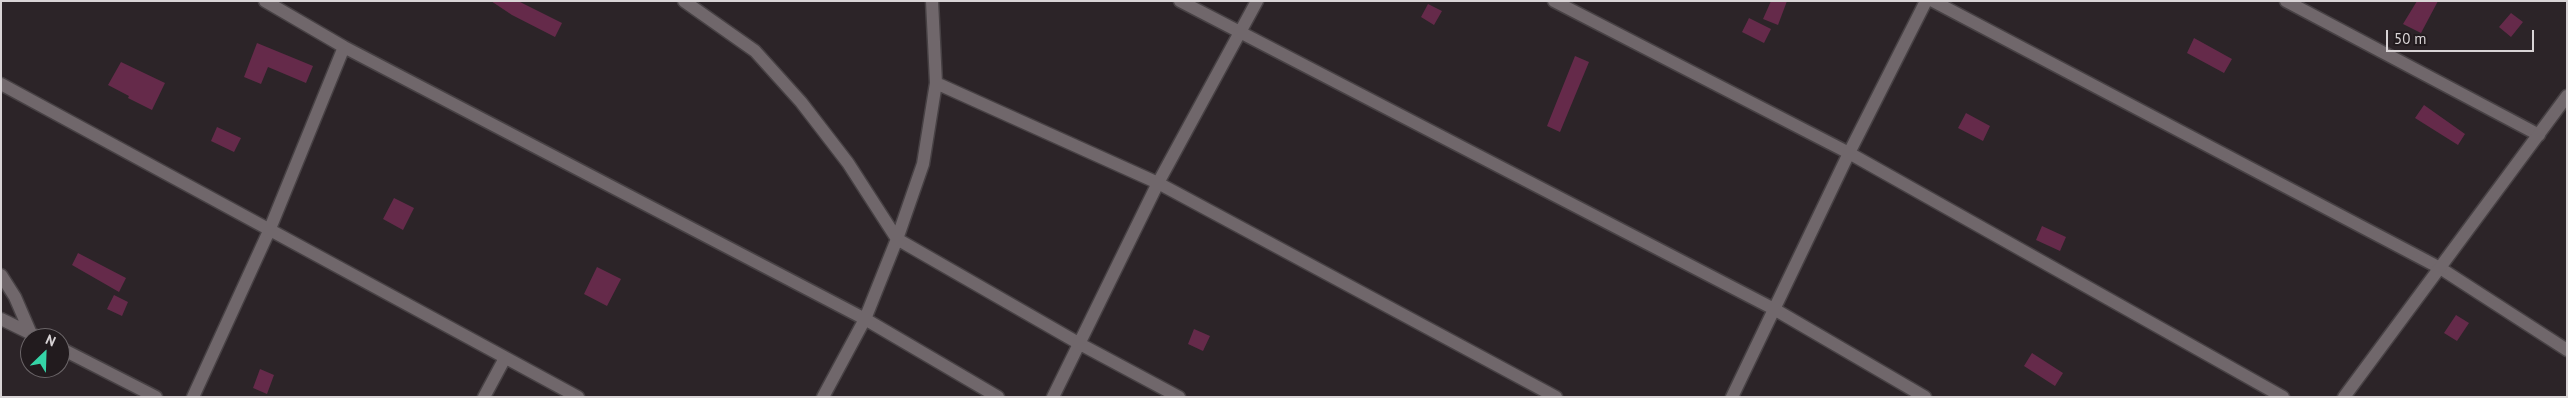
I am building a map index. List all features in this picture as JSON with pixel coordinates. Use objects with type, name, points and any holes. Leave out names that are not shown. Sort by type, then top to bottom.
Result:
[{"type":"street","points":[[265,1],[344,47],[865,319],[998,397]]},
{"type":"street","points":[[684,1],[755,51],[801,102],[848,163],[897,239],[1080,344],[1179,397]]},
{"type":"street","points":[[823,397],[865,319],[897,239],[923,164],[936,84],[932,1]]},
{"type":"street","points":[[1180,1],[1774,309],[1925,397]]},
{"type":"street","points":[[1053,397],[1158,183],[1242,32],[1257,1]]},
{"type":"street","points":[[1554,1],[1849,153],[2283,397]]},
{"type":"street","points":[[1732,397],[1849,153],[1926,1]]},
{"type":"street","points":[[1934,1],[2440,268],[2567,350]]},
{"type":"street","points":[[2286,1],[2538,135]]},
{"type":"street","points":[[193,397],[270,231],[344,47]]},
{"type":"street","points":[[1,84],[578,397]]},
{"type":"street","points":[[936,84],[1158,183],[1556,397]]},
{"type":"street","points":[[2344,397],[2538,135],[2565,103]]},
{"type":"street","points":[[1,275],[31,328]]},
{"type":"street","points":[[1,319],[20,328]]},
{"type":"street","points":[[70,353],[156,397]]},
{"type":"street","points":[[484,397],[505,358]]},
{"type":"building","points":[[491,1],[518,1],[562,23],[555,37],[512,15]]},
{"type":"building","points":[[1771,1],[1787,1],[1778,25],[1763,19]]},
{"type":"building","points":[[2417,1],[2438,1],[2421,33],[2403,24]]},
{"type":"building","points":[[1428,4],[1442,11],[1434,25],[1421,17]]},
{"type":"building","points":[[2511,13],[2523,22],[2511,37],[2499,27]]},
{"type":"building","points":[[1749,18],[1771,29],[1764,43],[1742,32]]},
{"type":"building","points":[[2194,38],[2232,59],[2224,73],[2187,53]]},
{"type":"building","points":[[257,43],[313,66],[306,83],[268,67],[261,84],[244,77]]},
{"type":"building","points":[[1575,56],[1589,62],[1560,132],[1547,126]]},
{"type":"building","points":[[121,62],[165,83],[152,110],[108,85]]},
{"type":"building","points":[[2424,105],[2465,134],[2458,145],[2415,118]]},
{"type":"building","points":[[1966,113],[1990,126],[1983,141],[1958,128]]},
{"type":"building","points":[[217,127],[241,138],[234,152],[211,141]]},
{"type":"building","points":[[394,198],[414,208],[403,230],[383,219]]},
{"type":"building","points":[[2042,226],[2066,237],[2060,251],[2036,240]]},
{"type":"building","points":[[78,253],[126,278],[119,292],[72,265]]},
{"type":"building","points":[[597,267],[621,279],[607,306],[584,294]]},
{"type":"building","points":[[114,295],[128,302],[122,316],[107,309]]},
{"type":"building","points":[[2456,315],[2469,323],[2457,341],[2444,333]]},
{"type":"building","points":[[1194,329],[1210,336],[1203,351],[1188,344]]},
{"type":"building","points":[[2032,353],[2063,373],[2055,386],[2024,366]]},
{"type":"building","points":[[260,369],[274,375],[267,394],[253,388]]}]
